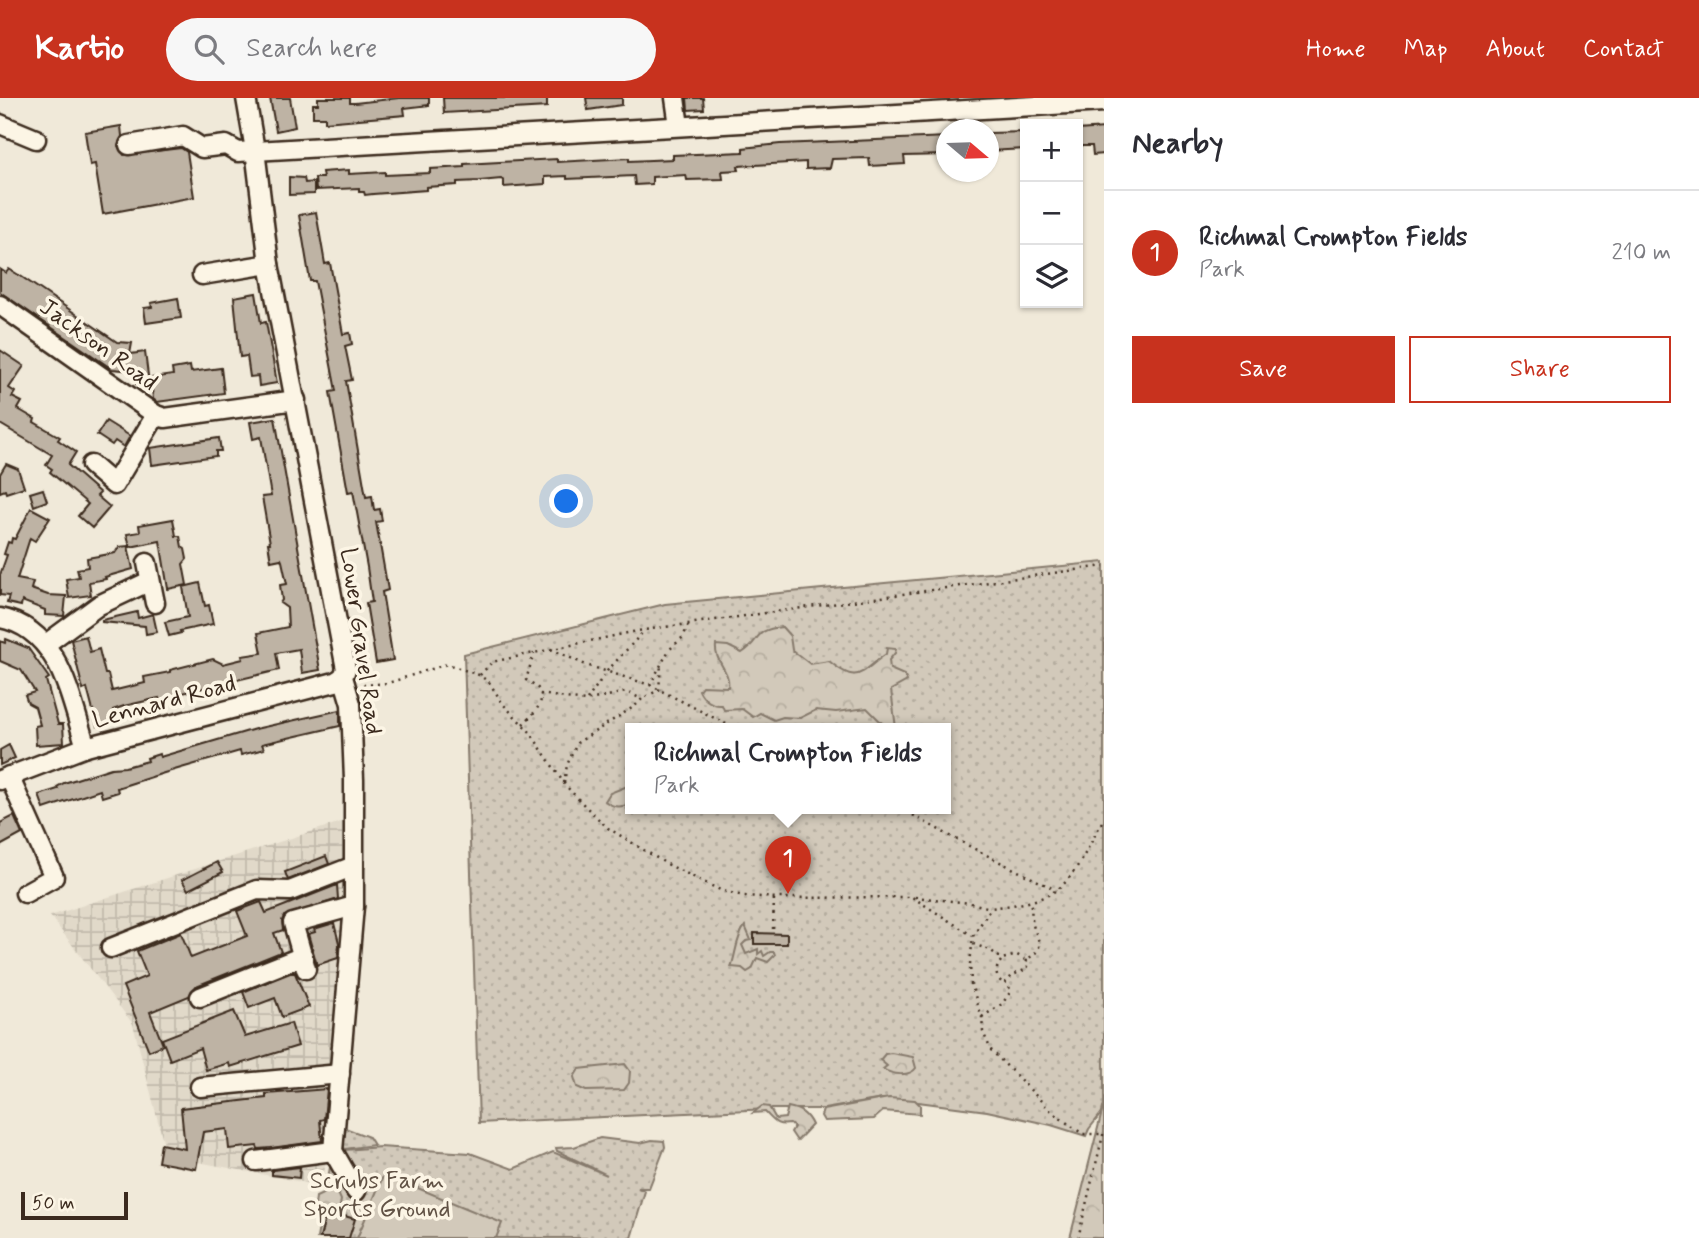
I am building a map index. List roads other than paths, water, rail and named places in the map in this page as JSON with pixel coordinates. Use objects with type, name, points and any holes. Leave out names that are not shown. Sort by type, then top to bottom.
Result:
[{"type":"street","name":"Lower Gravel Road","points":[[246,98],[269,264],[346,668],[343,677],[351,704],[354,906],[333,1151]]},
{"type":"street","points":[[675,98],[679,126]]},
{"type":"street","points":[[129,145],[183,136],[202,148],[226,145],[238,152],[1046,102],[1104,102]]},
{"type":"street","points":[[0,124],[36,139]]},
{"type":"street","points":[[202,275],[269,264]]},
{"type":"street","name":"Jackson Road","points":[[0,304],[156,415],[165,418],[296,400]]},
{"type":"street","points":[[91,465],[114,485],[156,415]]},
{"type":"street","points":[[147,563],[155,603]]},
{"type":"street","points":[[46,644],[99,605],[150,581]]},
{"type":"street","points":[[0,618],[23,625],[46,644],[58,665],[86,747]]},
{"type":"street","name":"Lennard Road","points":[[5,778],[86,747],[335,682],[343,677]]},
{"type":"street","points":[[5,778],[54,877],[25,892]]},
{"type":"street","points":[[111,948],[257,890],[290,891],[354,866]]},
{"type":"street","points":[[201,996],[304,962],[293,923],[354,906]]},
{"type":"street","points":[[200,1087],[340,1074]]},
{"type":"street","points":[[256,1161],[333,1151],[356,1191]]},
{"type":"place","name":"Richmal Crompton Fields","points":[[788,894]]},
{"type":"park label","name":"Scrubs Farm Sports Ground","points":[[377,1194]]}]
